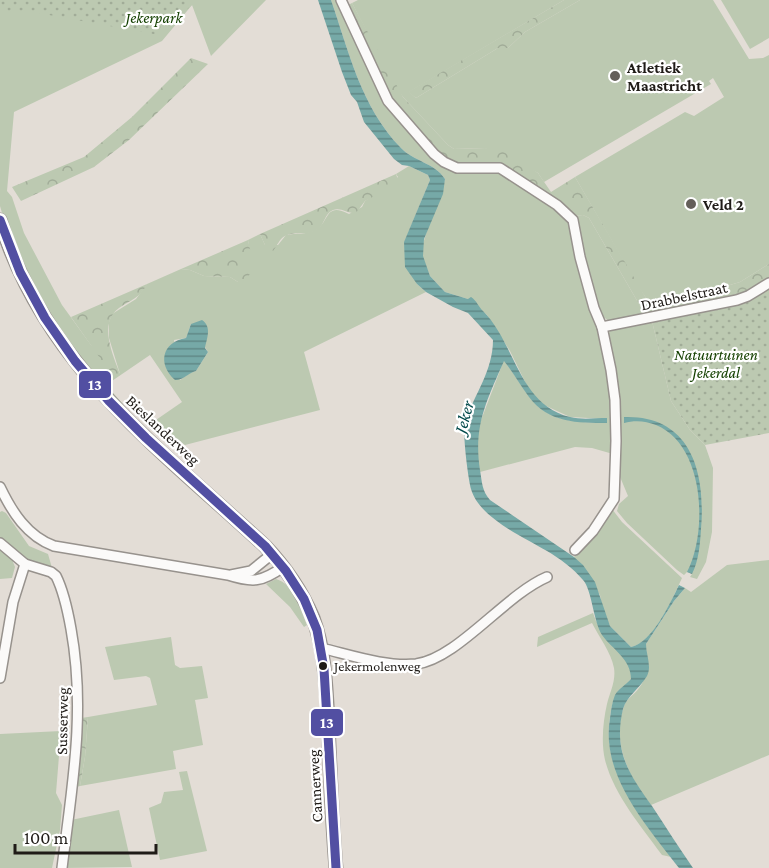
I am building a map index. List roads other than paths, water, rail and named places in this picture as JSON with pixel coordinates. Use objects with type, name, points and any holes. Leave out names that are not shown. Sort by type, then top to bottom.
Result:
[{"type":"main road","name":"Bieslanderweg","points":[[0,220],[30,291],[60,341],[85,374],[123,417],[273,554]]},
{"type":"main road","name":"Cannerweg","points":[[273,554],[295,584],[313,619],[321,648],[336,868]]},
{"type":"street","points":[[341,0],[382,92],[395,111],[434,154],[457,168],[500,168],[572,217],[594,308],[602,327],[615,400],[615,492],[611,505],[593,531],[575,550]]},
{"type":"street","name":"Drabbelstraat","points":[[602,327],[737,300],[769,283]]},
{"type":"street","points":[[1,492],[28,530],[48,544],[78,551],[228,575],[245,580],[258,580],[283,567]]},
{"type":"street","points":[[0,543],[25,564],[13,602],[0,678]]},
{"type":"street","points":[[228,575],[251,571],[273,554]]},
{"type":"street","name":"Susserweg","points":[[25,564],[51,572],[56,576],[72,632],[76,660],[78,703],[75,776],[62,868]]},
{"type":"street","points":[[321,648],[398,664],[420,663],[442,654],[525,588],[547,577]]},
{"type":"water","points":[[318,0],[331,0],[366,97],[387,132],[401,148],[436,169],[445,179],[443,194],[424,239],[423,256],[430,276],[445,292],[468,299],[471,297],[475,300],[494,324],[519,372],[539,400],[553,410],[570,417],[607,418],[607,423],[585,423],[554,417],[537,406],[504,361],[487,401],[478,440],[482,482],[487,497],[583,565],[595,582],[610,626],[631,647],[647,638],[666,611],[679,585],[685,588],[646,644],[649,664],[647,676],[625,704],[620,724],[620,737],[625,761],[636,783],[693,868],[679,868],[640,817],[619,779],[612,760],[609,739],[610,718],[615,695],[631,679],[630,672],[625,660],[602,635],[586,585],[561,560],[492,518],[483,509],[471,489],[464,426],[487,372],[493,340],[468,313],[426,292],[405,267],[404,242],[430,180],[428,175],[402,165],[394,159],[364,122],[342,72]]},
{"type":"water","points":[[202,320],[208,329],[205,348],[208,352],[196,371],[175,380],[169,374],[164,361],[167,349],[178,340],[186,338],[191,324]]},
{"type":"water","points":[[624,417],[647,419],[665,426],[679,437],[690,451],[700,487],[702,508],[699,552],[692,574],[687,572],[694,555],[699,513],[698,491],[693,470],[684,451],[672,435],[648,423],[636,421],[624,423]]},
{"type":"place","name":"Atletiek Maastricht","points":[[615,76]]},
{"type":"place","name":"Veld 2","points":[[691,204]]},
{"type":"place","name":"Jekermolenweg","points":[[323,666]]},
{"type":"park label","name":"Jekerpark","points":[[154,17]]},
{"type":"park label","name":"Natuurtuinen Jekerdal","points":[[716,363]]},
{"type":"water label","name":"Jeker","points":[[464,417]]}]
